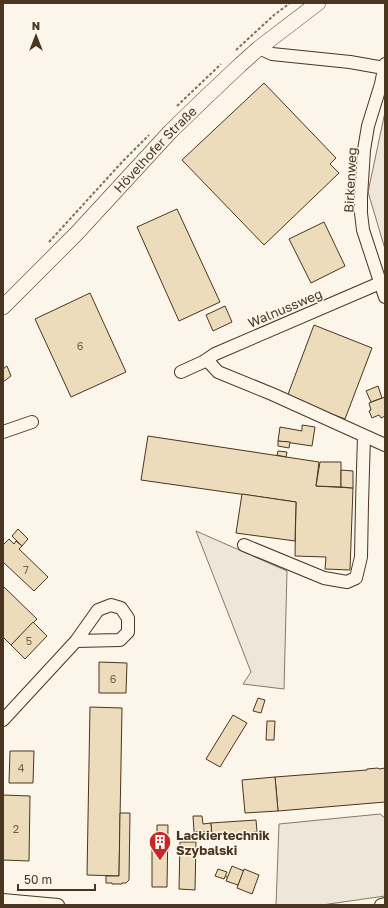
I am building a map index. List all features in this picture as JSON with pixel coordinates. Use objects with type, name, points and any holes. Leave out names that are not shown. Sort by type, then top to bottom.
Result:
[{"type":"main road","name":"Hövelhofer Straße","points":[[3,306],[77,233],[170,132],[259,48],[318,3]]},
{"type":"street","points":[[259,48],[272,54],[384,66]]},
{"type":"street","name":"Birkenweg","points":[[384,66],[382,84],[368,126],[364,150],[360,197],[363,230],[385,297]]},
{"type":"street","name":"Walnussweg","points":[[181,372],[205,361],[215,354],[380,283]]},
{"type":"street","points":[[205,361],[218,372],[272,394],[385,445]]},
{"type":"street","points":[[3,432],[32,422]]},
{"type":"street","points":[[244,545],[324,578],[348,582],[356,578],[361,557],[364,436]]},
{"type":"street","points":[[3,720],[76,641]]},
{"type":"street","points":[[3,900],[58,905]]},
{"type":"street","points":[[381,905],[385,904]]},
{"type":"shaded area","points":[[385,112],[385,249],[368,192]]},
{"type":"shaded area","points":[[196,531],[287,571],[284,689],[243,684],[251,672]]},
{"type":"shaded area","points":[[380,814],[385,818],[385,896],[322,905],[276,905],[279,824]]},
{"type":"building","points":[[264,83],[336,158],[330,164],[339,173],[264,245],[182,160]]},
{"type":"building","points":[[177,209],[220,302],[179,321],[137,227]]},
{"type":"building","points":[[324,222],[345,266],[311,283],[289,239]]},
{"type":"building","points":[[90,293],[126,372],[71,397],[35,319]]},
{"type":"building","points":[[225,306],[232,322],[213,331],[206,315]]},
{"type":"building","points":[[314,325],[372,348],[345,419],[287,397]]},
{"type":"building","points":[[7,366],[11,376],[3,382],[3,369]]},
{"type":"building","points":[[378,386],[382,398],[371,402],[366,391]]},
{"type":"building","points":[[385,397],[385,416],[381,418],[379,415],[372,418],[369,411],[371,410],[369,403]]},
{"type":"building","points":[[302,425],[315,427],[312,446],[278,441],[280,427],[302,431]]},
{"type":"building","points":[[148,436],[319,462],[316,486],[353,488],[350,570],[325,569],[326,557],[295,556],[296,502],[141,480]]},
{"type":"building","points":[[278,441],[290,442],[289,448],[278,446]]},
{"type":"building","points":[[278,451],[287,452],[286,457],[277,455]]},
{"type":"building","points":[[320,462],[341,462],[341,487],[316,486]]},
{"type":"building","points":[[341,470],[353,471],[353,488],[341,487]]},
{"type":"building","points":[[242,494],[296,502],[295,541],[236,533]]},
{"type":"building","points":[[18,529],[28,539],[22,546],[12,536]]},
{"type":"building","points":[[9,539],[14,544],[16,541],[22,546],[19,549],[48,577],[34,591],[3,562],[3,545]]},
{"type":"building","points":[[3,586],[37,619],[11,645],[3,637]]},
{"type":"building","points":[[33,622],[47,636],[25,659],[11,645]]},
{"type":"building","points":[[99,662],[127,663],[126,693],[99,693]]},
{"type":"building","points":[[258,698],[265,700],[261,713],[253,711]]},
{"type":"building","points":[[90,707],[122,708],[119,876],[87,875]]},
{"type":"building","points":[[233,715],[247,723],[220,767],[206,759]]},
{"type":"building","points":[[267,721],[275,721],[274,740],[266,740]]},
{"type":"building","points":[[10,751],[34,751],[33,783],[9,783]]},
{"type":"building","points":[[385,768],[385,802],[278,811],[275,777]]},
{"type":"building","points":[[275,777],[278,811],[245,813],[242,780]]},
{"type":"building","points":[[3,795],[30,796],[29,861],[3,860]]},
{"type":"building","points":[[120,813],[130,813],[129,880],[122,884],[112,884],[106,883],[106,876],[119,876]]},
{"type":"building","points":[[193,816],[202,816],[203,824],[211,823],[212,831],[194,832]]},
{"type":"building","points":[[256,820],[257,832],[212,835],[211,823]]},
{"type":"building","name":"Lackiertechnik Szybalski","points":[[157,825],[168,825],[167,887],[152,887],[152,836],[157,836]]},
{"type":"building","points":[[180,842],[196,842],[195,890],[179,889]]},
{"type":"building","points":[[232,866],[244,871],[238,885],[226,881]]},
{"type":"building","points":[[218,869],[227,872],[224,879],[215,876]]},
{"type":"building","points":[[244,869],[259,875],[252,894],[237,888]]},
{"type":"place","name":"Lackiertechnik Szybalski","points":[[160,862]]}]
